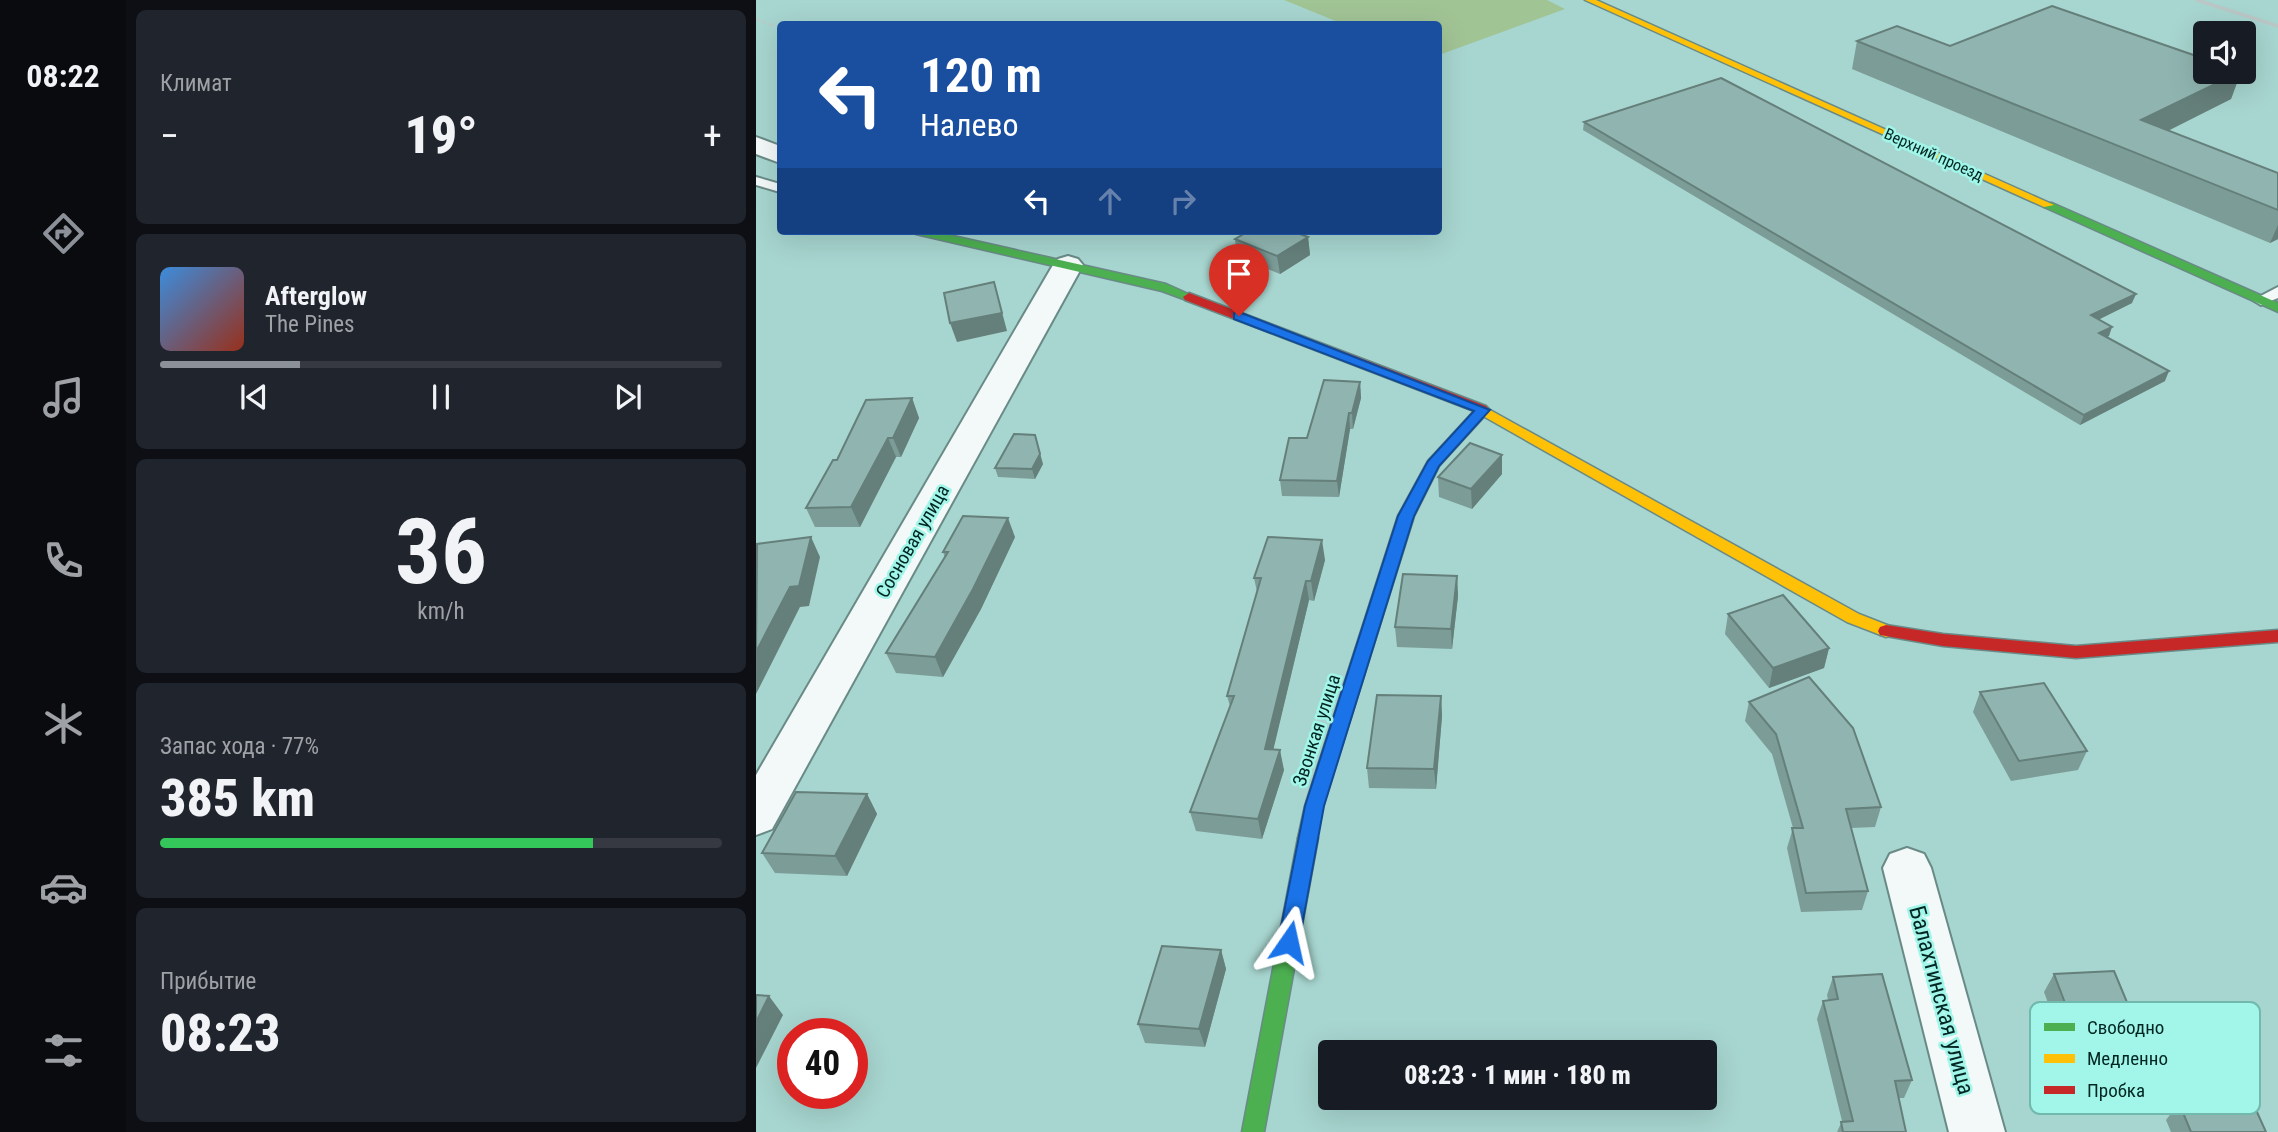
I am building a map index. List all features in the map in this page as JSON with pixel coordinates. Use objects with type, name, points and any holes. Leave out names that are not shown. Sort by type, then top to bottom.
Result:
[{"type":"main road","name":"Верхний проезд","points":[[1590,0],[2278,308]]},
{"type":"main road","points":[[1068,265],[1166,288],[1483,410],[1853,618],[1888,632],[1943,640],[2076,652],[2278,636]]},
{"type":"main road","name":"Звонкая улица","points":[[1253,1132],[1314,806],[1406,516],[1433,464],[1483,410]]},
{"type":"street","points":[[756,145],[777,154]]},
{"type":"street","name":"Сосновая улица","points":[[756,816],[1068,265]]},
{"type":"street","name":"Балахтинская улица","points":[[1908,868],[1977,1132]]},
{"type":"lane","points":[[756,181],[777,187]]},
{"type":"lane","points":[[934,235],[1068,265]]},
{"type":"lane","points":[[2261,300],[2278,292]]},
{"type":"path","points":[[756,19],[777,27]]},
{"type":"green space","points":[[1284,0],[1547,0],[1565,9],[1442,54],[1442,21],[1336,21]]},
{"type":"building","points":[[2052,6],[2193,55],[2193,84],[2215,84],[2141,120],[2278,173],[2278,210],[1857,41],[1897,26],[1950,46]]},
{"type":"building","points":[[1721,78],[2136,294],[2091,315],[2112,327],[2099,333],[2169,371],[2084,415],[1584,122]]},
{"type":"building","points":[[1242,235],[1308,237],[1277,256],[1235,239]]},
{"type":"building","points":[[994,282],[1002,313],[950,323],[944,293]]},
{"type":"building","points":[[1324,380],[1360,382],[1352,413],[1349,413],[1337,481],[1280,480],[1289,438],[1307,438]]},
{"type":"building","points":[[912,398],[893,438],[888,438],[851,507],[806,508],[833,460],[837,460],[866,400]]},
{"type":"building","points":[[1014,434],[1035,435],[1040,454],[1032,469],[995,468]]},
{"type":"building","points":[[1470,443],[1502,455],[1471,489],[1438,477]]},
{"type":"building","points":[[963,516],[1008,518],[935,657],[886,653],[948,552],[943,552]]},
{"type":"building","points":[[811,537],[799,586],[790,587],[756,652],[757,544]]},
{"type":"building","points":[[1268,537],[1322,540],[1311,581],[1306,581],[1265,749],[1280,750],[1258,819],[1190,812],[1234,696],[1227,696],[1261,578],[1254,578]]},
{"type":"building","points":[[1403,574],[1457,576],[1451,629],[1395,627]]},
{"type":"building","points":[[1783,595],[1829,648],[1773,668],[1728,614]]},
{"type":"building","points":[[1809,677],[1853,728],[1881,807],[1846,809],[1868,891],[1806,893],[1792,828],[1803,828],[1776,734],[1749,702]]},
{"type":"building","points":[[2044,683],[2087,751],[2019,761],[1980,692]]},
{"type":"building","points":[[1377,695],[1441,696],[1434,769],[1367,768]]},
{"type":"building","points":[[796,792],[867,794],[835,856],[762,853]]},
{"type":"building","points":[[1162,946],[1221,950],[1199,1029],[1138,1024]]},
{"type":"building","points":[[2114,971],[2127,1002],[2065,1002],[2054,974]]},
{"type":"building","points":[[1882,974],[1912,1080],[1895,1081],[1906,1132],[1843,1132],[1841,1122],[1853,1121],[1823,1001],[1838,999],[1833,977]]},
{"type":"building","points":[[756,995],[769,996],[756,1022]]},
{"type":"building","points":[[2184,1114],[2258,1114],[2266,1132],[2191,1132]]},
{"type":"railway","points":[[2197,0],[2278,26]]},
{"type":"traffic: fast","points":[[2048,205],[2278,308]]},
{"type":"traffic: fast","points":[[934,235],[1166,288],[1189,297]]},
{"type":"traffic: fast","points":[[1253,1132],[1308,838]]},
{"type":"traffic: slow","points":[[1589,0],[2048,205]]},
{"type":"traffic: slow","points":[[1481,409],[1853,618],[1886,631]]},
{"type":"traffic: jam","points":[[1189,297],[1481,409]]},
{"type":"traffic: jam","points":[[1308,838],[1314,806],[1406,516],[1433,464],[1483,410]]},
{"type":"traffic: jam","points":[[1886,631],[1943,640],[2076,652],[2278,636]]},
{"type":"route","points":[[1239,316],[1483,410],[1433,464],[1406,516],[1314,806],[1289,942]]}]
